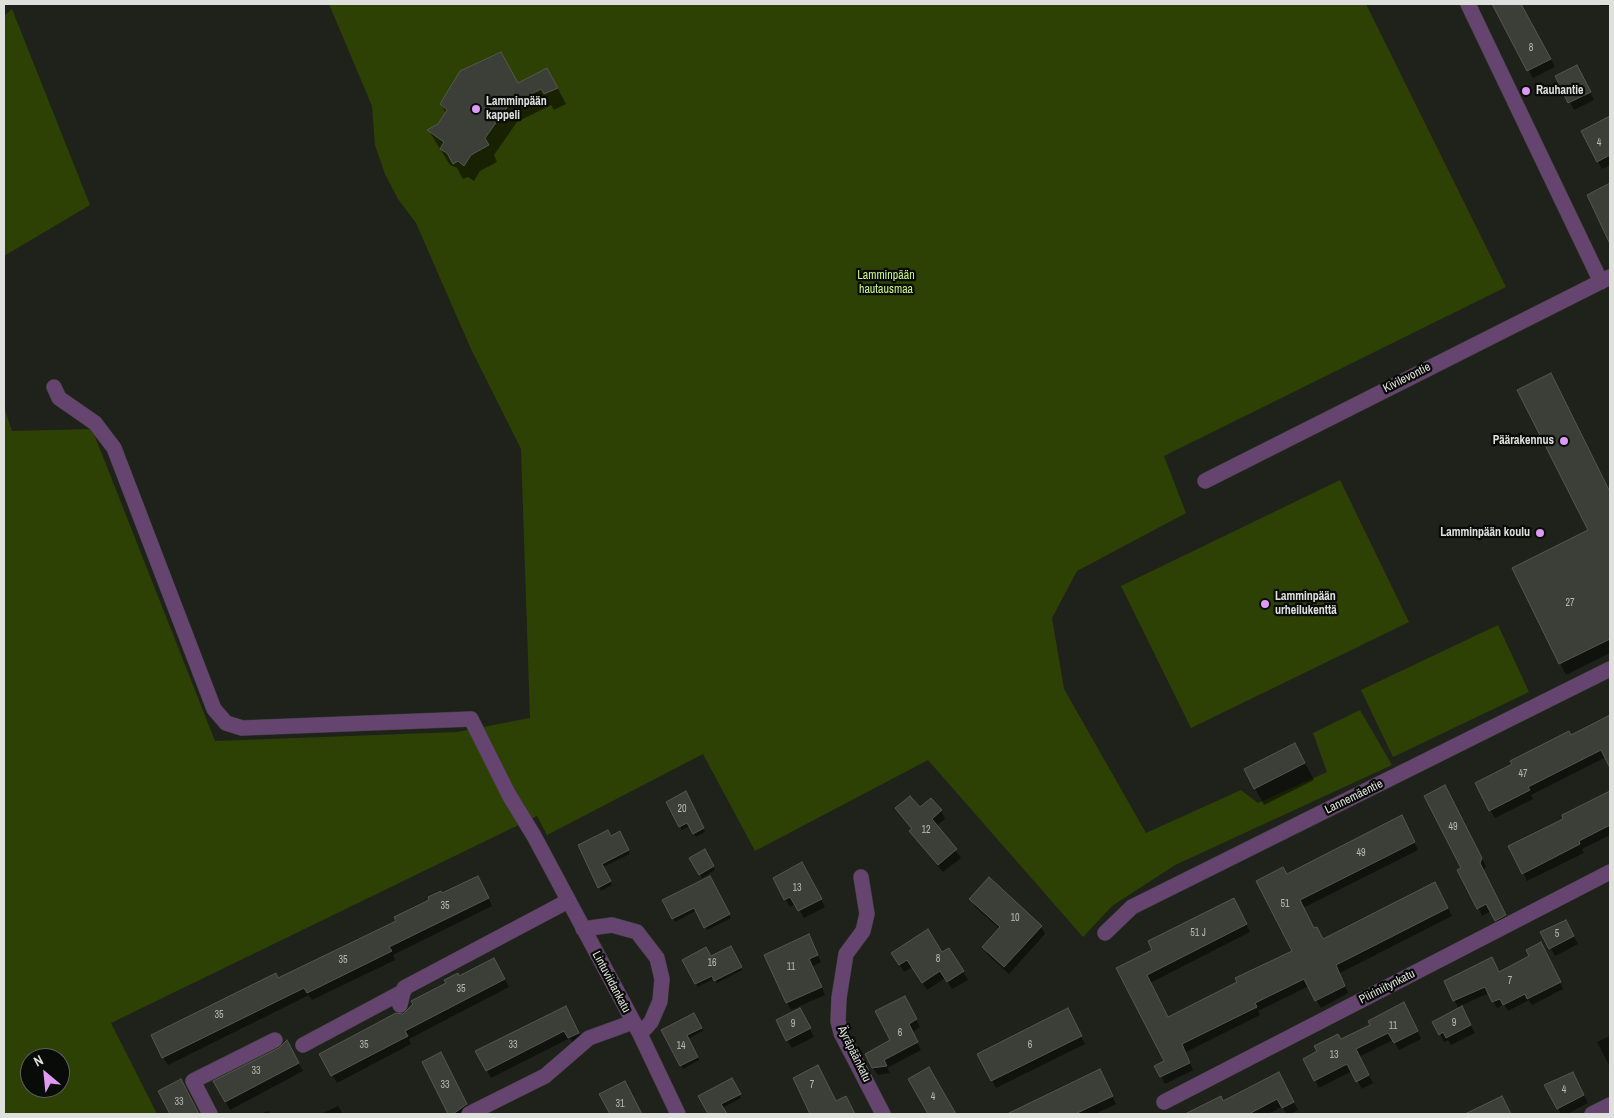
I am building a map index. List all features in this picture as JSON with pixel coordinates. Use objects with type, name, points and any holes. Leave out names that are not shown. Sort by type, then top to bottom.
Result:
[{"type":"street","points":[[1468,4],[1606,280]]},
{"type":"street","name":"Kivilevontie","points":[[1205,480],[1606,280]]},
{"type":"street","name":"Lintuviidankatu","points":[[54,387],[59,398],[95,423],[114,448],[214,710],[226,723],[242,728],[470,720],[636,1028],[678,1114]]},
{"type":"street","name":"Lannemäentie","points":[[1105,933],[1132,907],[1610,669]]},
{"type":"street","name":"Piiriniitynkatu","points":[[1164,1102],[1610,872]]},
{"type":"street","name":"Äyräpäänkatu","points":[[861,876],[867,914],[862,931],[846,954],[839,998],[838,1020],[841,1033],[883,1114]]},
{"type":"street","points":[[303,1045],[402,998],[404,988],[568,901]]},
{"type":"street","points":[[468,1114],[545,1076],[589,1038],[636,1028],[650,1022],[660,1001],[662,979],[657,958],[636,932],[612,925],[583,929]]},
{"type":"street","points":[[210,1114],[193,1081],[276,1040]]},
{"type":"street","points":[[1592,1114],[1609,1108]]},
{"type":"green space","name":"Lamminpään hautausmaa","points":[[329,4],[1366,4],[1506,287],[1164,456],[1186,513],[1077,571],[1052,618],[1064,689],[1146,833],[1241,790],[1258,803],[1327,772],[1313,733],[1360,710],[1392,765],[1175,865],[1112,906],[1083,937],[928,760],[755,851],[703,754],[547,835],[537,816],[111,1023],[157,1114],[4,1114],[4,407],[12,431],[92,429],[215,741],[457,732],[530,718],[521,449],[471,349],[416,223],[398,199],[385,174],[375,145],[372,106]]},
{"type":"green space","points":[[12,9],[90,205],[4,256],[4,16]]},
{"type":"green space","name":"Lamminpään urheilukenttä","points":[[1340,480],[1409,622],[1191,728],[1121,586]]},
{"type":"green space","points":[[1498,625],[1529,692],[1393,757],[1361,690]]},
{"type":"building","points":[[1492,4],[1521,4],[1551,59],[1527,71]]},
{"type":"building","name":"Lamminpään kappeli","points":[[501,52],[518,83],[547,68],[558,88],[544,94],[541,89],[508,106],[485,138],[489,145],[471,155],[464,166],[458,161],[453,164],[447,153],[440,149],[444,142],[427,130],[438,124],[447,110],[440,104],[460,71]]},
{"type":"building","points":[[1577,65],[1591,92],[1568,103],[1555,76]]},
{"type":"building","points":[[1610,116],[1610,155],[1597,162],[1581,131]]},
{"type":"building","points":[[1610,183],[1610,244],[1587,195]]},
{"type":"building","points":[[1551,373],[1610,492],[1610,639],[1559,664],[1512,568],[1588,530],[1517,390]]},
{"type":"building","points":[[1610,715],[1610,768],[1601,750],[1528,787],[1530,790],[1489,811],[1475,783],[1512,764],[1510,761],[1569,731],[1571,735]]},
{"type":"building","points":[[1295,743],[1305,763],[1254,789],[1244,769]]},
{"type":"building","points":[[1445,785],[1482,858],[1480,863],[1506,915],[1495,921],[1486,904],[1477,909],[1457,870],[1461,868],[1424,796]]},
{"type":"building","points":[[686,791],[704,828],[693,834],[687,823],[679,827],[666,802]]},
{"type":"building","points":[[1610,791],[1610,825],[1579,841],[1580,844],[1522,874],[1508,846],[1563,819],[1562,815]]},
{"type":"building","points":[[910,796],[920,807],[931,798],[942,810],[932,819],[957,849],[938,865],[909,831],[912,829],[895,808]]},
{"type":"building","points":[[1402,815],[1415,842],[1300,900],[1314,928],[1317,927],[1323,939],[1435,882],[1448,908],[1336,965],[1345,986],[1315,1001],[1304,979],[1255,1003],[1257,1007],[1182,1044],[1190,1063],[1160,1077],[1154,1066],[1164,1061],[1116,968],[1152,950],[1148,941],[1234,898],[1247,924],[1147,975],[1168,1017],[1237,982],[1235,978],[1292,951],[1256,881],[1283,867],[1287,874]]},
{"type":"building","points":[[608,830],[611,836],[620,831],[629,850],[602,864],[611,881],[598,888],[578,845]]},
{"type":"building","points":[[705,849],[714,866],[699,875],[689,858]]},
{"type":"building","points":[[802,862],[822,899],[798,911],[790,897],[784,900],[773,878]]},
{"type":"building","points":[[478,876],[489,898],[389,947],[392,951],[307,993],[304,988],[162,1058],[151,1035],[276,973],[278,978],[396,921],[394,917],[429,900],[428,897],[441,891],[442,893]]},
{"type":"building","points":[[710,876],[730,914],[704,928],[694,908],[672,919],[662,900]]},
{"type":"building","points":[[989,877],[1042,926],[1004,967],[982,947],[1000,927],[969,899]]},
{"type":"building","points":[[1566,920],[1574,936],[1549,949],[1540,932]]},
{"type":"building","points":[[928,929],[942,952],[949,948],[964,971],[947,982],[940,971],[922,983],[907,960],[899,965],[891,953]]},
{"type":"building","points":[[809,934],[818,955],[809,959],[822,987],[786,1003],[764,955]]},
{"type":"building","points":[[1541,942],[1561,982],[1527,999],[1525,994],[1503,1005],[1500,999],[1492,1002],[1485,987],[1453,1001],[1444,981],[1492,957],[1499,972],[1529,956],[1526,950]]},
{"type":"building","points":[[731,946],[742,967],[714,981],[712,976],[695,984],[682,960],[706,947],[711,956]]},
{"type":"building","points":[[494,958],[505,979],[405,1031],[408,1036],[331,1076],[319,1054],[396,1013],[403,1014],[413,1004],[411,1001],[446,983],[444,980],[458,973],[459,976]]},
{"type":"building","points":[[905,996],[917,1019],[909,1024],[918,1042],[884,1060],[887,1066],[872,1068],[865,1054],[890,1040],[875,1011]]},
{"type":"building","points":[[1404,1002],[1418,1031],[1394,1043],[1388,1033],[1356,1049],[1369,1075],[1356,1082],[1347,1064],[1314,1081],[1303,1059],[1317,1051],[1314,1046],[1338,1034],[1341,1039],[1370,1025],[1368,1021]]},
{"type":"building","points":[[566,1006],[579,1033],[568,1038],[564,1031],[486,1071],[475,1051]]},
{"type":"building","points":[[1462,1006],[1471,1025],[1446,1038],[1443,1032],[1439,1035],[1432,1022]]},
{"type":"building","points":[[800,1008],[811,1028],[786,1041],[776,1020]]},
{"type":"building","points":[[1068,1008],[1082,1036],[991,1081],[977,1054]]},
{"type":"building","points":[[694,1013],[702,1028],[687,1035],[698,1057],[680,1066],[661,1030]]},
{"type":"building","points":[[287,1040],[299,1063],[225,1102],[213,1081],[279,1048]]},
{"type":"building","points":[[441,1052],[467,1104],[453,1114],[448,1114],[422,1062]]},
{"type":"building","points":[[818,1065],[836,1101],[846,1096],[855,1114],[810,1114],[793,1078]]},
{"type":"building","points":[[929,1067],[956,1114],[928,1114],[908,1079]]},
{"type":"building","points":[[1100,1069],[1113,1096],[1075,1114],[1007,1114]]},
{"type":"building","points":[[1279,1072],[1294,1102],[1282,1108],[1277,1099],[1249,1114],[1185,1114],[1221,1096],[1223,1101]]},
{"type":"building","points":[[1573,1072],[1584,1095],[1557,1109],[1544,1085]]},
{"type":"building","points":[[732,1078],[741,1094],[721,1104],[727,1114],[708,1114],[698,1096]]},
{"type":"building","points":[[181,1079],[199,1114],[170,1114],[158,1091]]},
{"type":"building","points":[[625,1081],[642,1114],[610,1114],[599,1094]]},
{"type":"building","points":[[1502,1096],[1511,1114],[1465,1114]]},
{"type":"place","name":"Rauhantie","points":[[1526,91]]},
{"type":"place","name":"Lamminpään kappeli","points":[[476,109]]},
{"type":"place","name":"Päärakennus","points":[[1564,441]]},
{"type":"place","name":"Lamminpään koulu","points":[[1540,533]]},
{"type":"place","name":"Lamminpään urheilukenttä","points":[[1265,604]]}]
